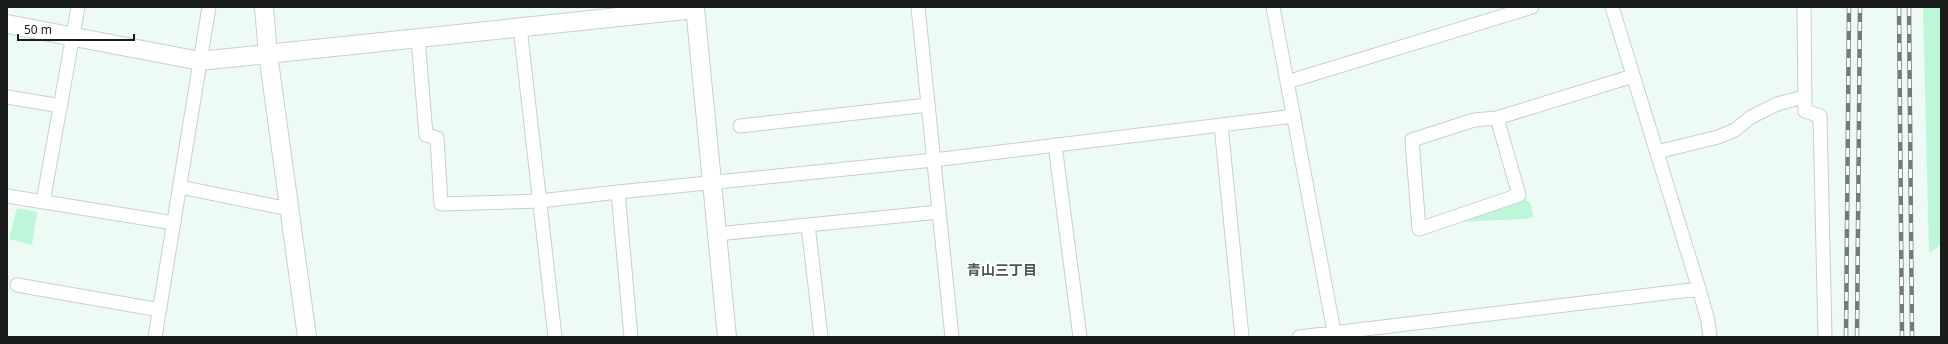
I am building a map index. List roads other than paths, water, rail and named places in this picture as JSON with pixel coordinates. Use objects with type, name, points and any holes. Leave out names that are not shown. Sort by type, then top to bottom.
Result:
[{"type":"street","points":[[43,202],[78,7]]},
{"type":"street","points":[[155,337],[209,7]]},
{"type":"street","points":[[264,7],[268,54],[307,337]]},
{"type":"street","points":[[918,7],[952,337]]},
{"type":"street","points":[[1273,7],[1335,335]]},
{"type":"street","points":[[1287,82],[1532,7]]},
{"type":"street","points":[[1612,7],[1699,290],[1708,321],[1710,337]]},
{"type":"street","points":[[1804,7],[1805,111],[1820,116],[1825,337]]},
{"type":"street","points":[[7,24],[200,61],[695,8],[727,337]]},
{"type":"street","points":[[520,27],[555,337]]},
{"type":"street","points":[[418,38],[426,135],[436,138],[441,204],[540,201],[934,160],[1294,116]]},
{"type":"street","points":[[1497,118],[1519,194],[1419,229],[1412,140],[1474,120],[1497,118],[1633,76]]},
{"type":"street","points":[[7,97],[60,106]]},
{"type":"street","points":[[1657,152],[1718,137],[1735,130],[1751,117],[1777,104],[1804,97]]},
{"type":"street","points":[[740,126],[928,105]]},
{"type":"street","points":[[1221,125],[1242,337]]},
{"type":"street","points":[[1055,145],[1080,337]]},
{"type":"street","points":[[180,187],[289,209]]},
{"type":"street","points":[[618,192],[631,337]]},
{"type":"street","points":[[7,196],[174,223]]},
{"type":"street","points":[[717,234],[939,212]]},
{"type":"street","points":[[808,225],[821,337]]},
{"type":"street","points":[[17,285],[160,310]]},
{"type":"street","points":[[1299,337],[1335,335],[1699,290]]},
{"type":"railway","points":[[1846,337],[1849,7]]},
{"type":"railway","points":[[1857,337],[1860,7]]},
{"type":"railway","points":[[1899,7],[1902,337]]},
{"type":"railway","points":[[1909,7],[1912,337]]},
{"type":"district","name":"青山三丁目","points":[[1002,270]]}]
